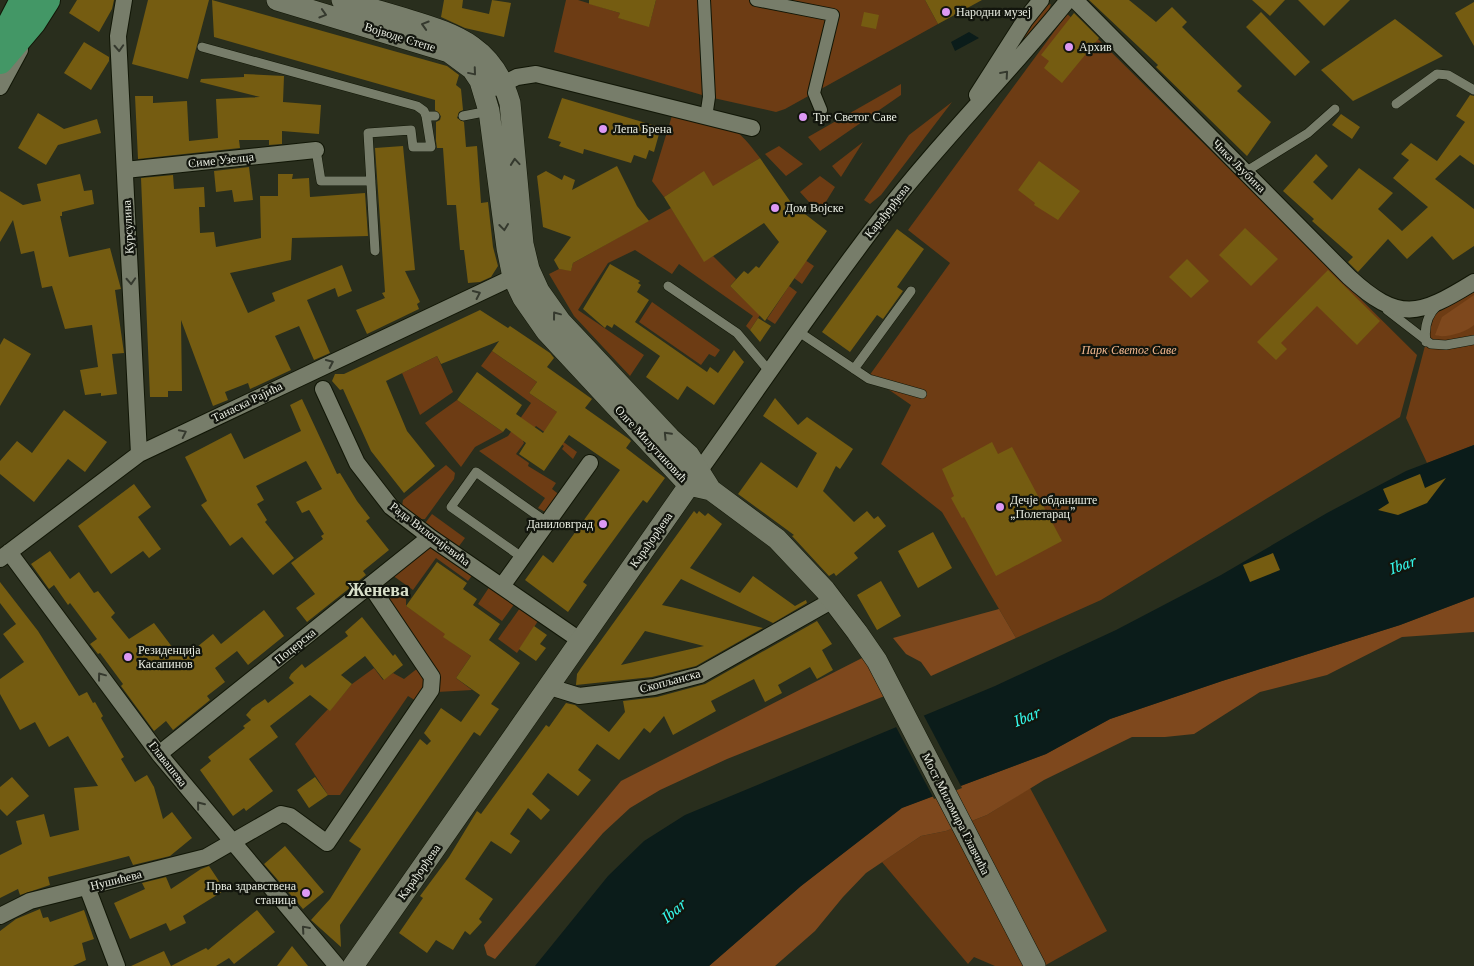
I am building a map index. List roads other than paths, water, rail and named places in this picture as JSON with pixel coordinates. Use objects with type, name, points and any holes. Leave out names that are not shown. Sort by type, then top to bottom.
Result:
[{"type":"main road","points":[[0,44],[18,16],[47,0]]},
{"type":"main road","points":[[0,61],[18,16]]},
{"type":"street","name":"Курсулина","points":[[124,0],[118,36],[139,454]]},
{"type":"street","name":"Војводе Степе","points":[[277,0],[449,52],[472,69],[487,101]]},
{"type":"street","name":"Војводе Степе","points":[[342,0],[457,36],[481,52],[504,83]]},
{"type":"street","points":[[704,0],[709,97],[706,117]]},
{"type":"street","points":[[756,0],[833,15],[814,93],[821,110]]},
{"type":"street","name":"Карађорђева","points":[[960,122],[1014,36],[1041,0]]},
{"type":"street","name":"Карађорђева","points":[[353,966],[695,477],[880,218],[960,122],[1001,80],[1068,0]]},
{"type":"street","name":"Чика Љубина","points":[[1075,0],[1349,277],[1372,297],[1400,309],[1416,309],[1440,303]]},
{"type":"street","points":[[0,87],[18,16]]},
{"type":"street","points":[[487,101],[504,83],[517,77],[536,74],[752,128]]},
{"type":"street","name":"Олге Милутиновић","points":[[504,83],[512,114],[523,244],[521,273]]},
{"type":"street","name":"Олге Милутиновић","points":[[487,101],[507,248],[521,273],[539,291],[561,322],[695,477],[777,539],[833,600]]},
{"type":"street","name":"Симе Узелца","points":[[125,170],[316,150]]},
{"type":"street","name":"Танаска Рајића","points":[[5,556],[139,454],[521,273]]},
{"type":"street","points":[[1440,303],[1474,282]]},
{"type":"street","name":"Рада Вилотијевића","points":[[323,389],[357,463],[391,507],[430,537],[581,641]]},
{"type":"street","points":[[502,586],[590,464]]},
{"type":"street","name":"Поцерска","points":[[159,754],[430,537]]},
{"type":"street","name":"Главашева","points":[[5,556],[159,754],[232,844],[337,966]]},
{"type":"street","name":"Нушићева","points":[[0,916],[30,901],[206,857],[232,844],[281,814],[290,816],[327,843],[431,690],[432,677],[370,585]]},
{"type":"street","name":"Мост Миломира Главчића","points":[[833,600],[877,661],[1035,966]]},
{"type":"street","name":"Скопљанска","points":[[550,686],[579,696],[654,688],[700,675],[833,600]]},
{"type":"street","points":[[88,887],[117,966]]},
{"type":"lane","points":[[202,46],[417,106],[424,111],[432,147],[413,147],[411,130],[368,133],[375,251]]},
{"type":"lane","points":[[1396,104],[1437,74],[1448,75],[1474,90]]},
{"type":"lane","points":[[463,116],[487,101]]},
{"type":"lane","points":[[1245,172],[1308,133],[1336,109]]},
{"type":"lane","points":[[426,116],[435,116]]},
{"type":"lane","points":[[316,150],[321,181],[371,181]]},
{"type":"lane","points":[[668,286],[737,333],[770,372]]},
{"type":"lane","points":[[854,369],[911,291]]},
{"type":"lane","points":[[1372,297],[1426,342],[1437,346],[1474,340]]},
{"type":"lane","points":[[1426,342],[1424,334],[1427,319],[1440,303]]},
{"type":"lane","points":[[799,332],[869,379],[922,394]]},
{"type":"lane","points":[[523,558],[451,507],[476,472],[548,523]]},
{"type":"water","points":[[969,32],[979,38],[955,51],[951,42]]},
{"type":"water","name":"Ibar","points":[[1474,445],[1474,597],[1400,625],[1222,681],[1110,719],[1046,754],[902,808],[801,886],[709,966],[535,966],[608,876],[644,841],[685,815],[995,686],[1116,630],[1221,575],[1327,513],[1406,471]]},
{"type":"place","name":"Народни музеј","points":[[946,12]]},
{"type":"place","name":"Архив","points":[[1069,47]]},
{"type":"place","name":"Трг Светог Саве","points":[[803,117]]},
{"type":"place","name":"Лепа Брена","points":[[603,129]]},
{"type":"place","name":"Дом Војске","points":[[775,208]]},
{"type":"place","name":"Дечје обданиште „Полетарац”","points":[[1000,507]]},
{"type":"place","name":"Даниловград","points":[[603,524]]},
{"type":"place","name":"Резиденција Касапинов","points":[[128,657]]},
{"type":"place","name":"Прва здравствена станица","points":[[306,893]]},
{"type":"district","name":"Женева","points":[[378,590]]},
{"type":"park label","name":"Парк Светог Саве","points":[[1129,350]]}]
